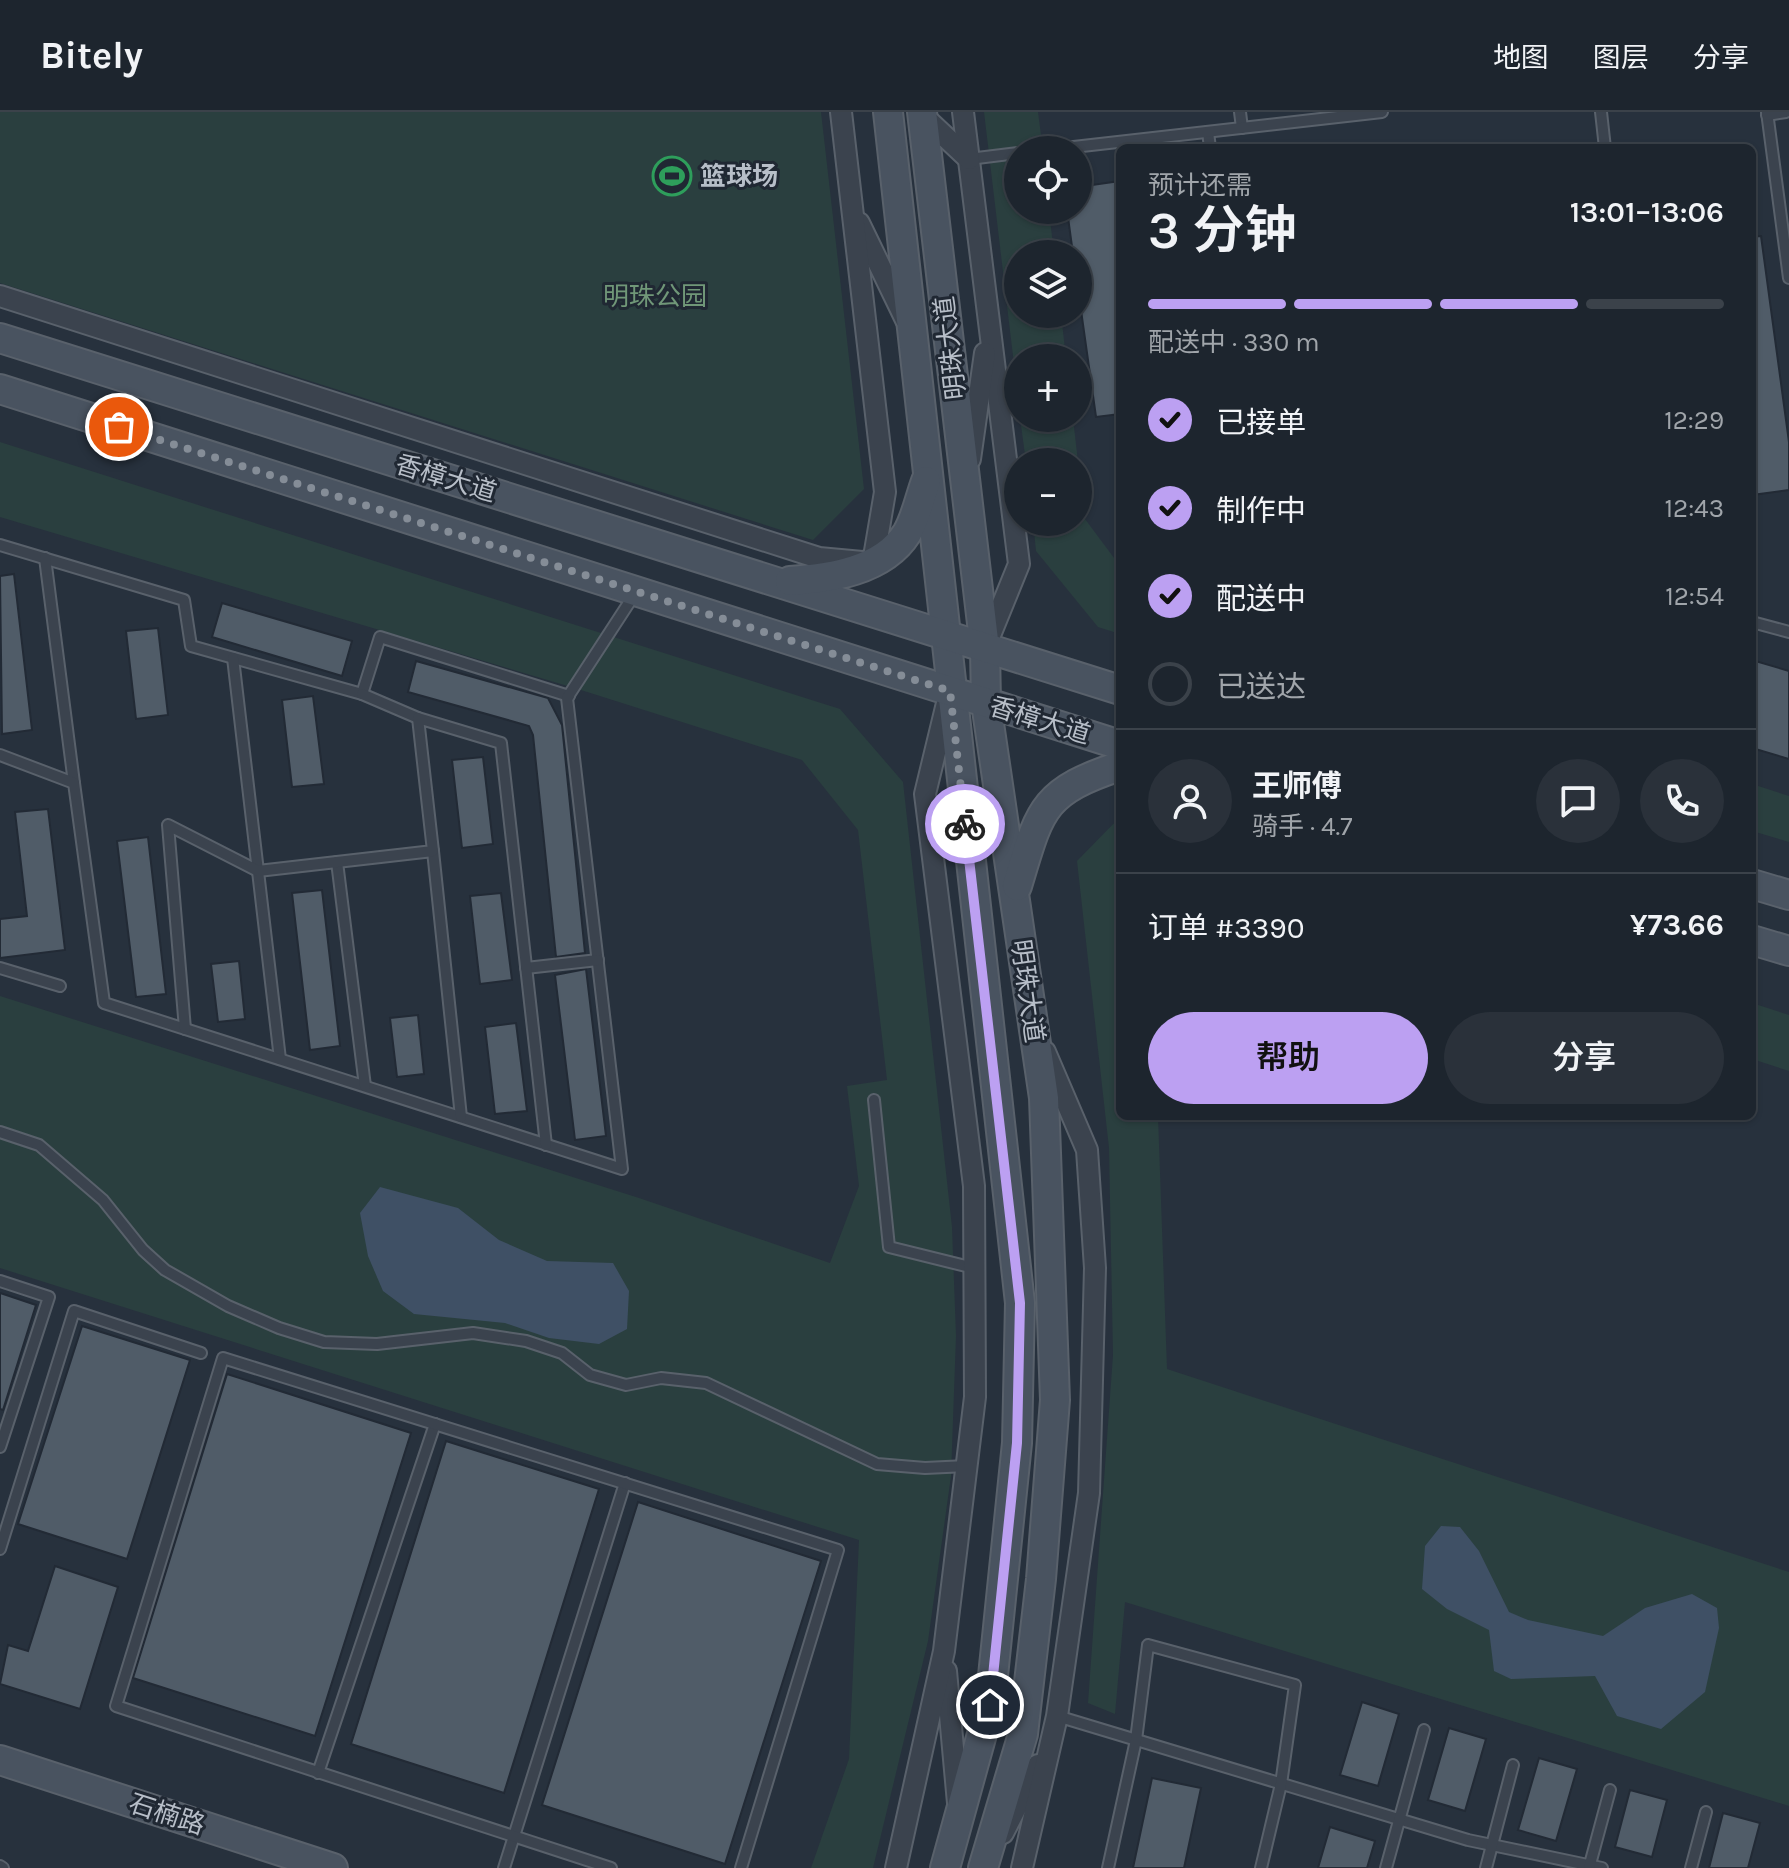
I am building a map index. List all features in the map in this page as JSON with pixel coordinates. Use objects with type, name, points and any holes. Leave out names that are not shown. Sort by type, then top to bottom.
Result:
[{"type":"main road","name":"明珠大道","points":[[888,112],[1020,1303],[1017,1443],[990,1705],[945,1868]]},
{"type":"main road","name":"明珠大道","points":[[922,114],[985,649],[986,703],[1044,1098],[1055,1400],[1041,1579],[1023,1734],[984,1868]]},
{"type":"main road","name":"香樟大道","points":[[0,338],[1116,689]]},
{"type":"main road","name":"香樟大道","points":[[0,389],[1116,744]]},
{"type":"main road","points":[[778,582],[830,578],[873,563],[906,534],[928,476]]},
{"type":"main road","points":[[1014,894],[1038,817],[1074,781],[1116,767]]},
{"type":"main road","points":[[1756,885],[1789,895]]},
{"type":"main road","points":[[1756,941],[1789,951]]},
{"type":"main road","name":"石楠路","points":[[0,1760],[333,1868]]},
{"type":"street","points":[[0,296],[819,558],[873,563],[885,492],[841,112]]},
{"type":"street","points":[[963,112],[1019,564],[985,649]]},
{"type":"street","points":[[922,114],[969,159]]},
{"type":"street","points":[[852,208],[912,332]]},
{"type":"street","points":[[966,487],[989,325]]},
{"type":"street","points":[[896,1868],[944,1651],[975,1397],[974,1186],[925,794],[950,691]]},
{"type":"street","points":[[1022,1868],[1057,1716],[1089,1493],[1095,1268],[1087,1150],[1033,1025]]},
{"type":"street","points":[[944,1651],[960,1815]]},
{"type":"street","points":[[984,1868],[1051,1741]]},
{"type":"lane","points":[[1240,112],[1242,128]]},
{"type":"lane","points":[[1092,145],[1382,112]]},
{"type":"lane","points":[[1601,112],[1605,144]]},
{"type":"lane","points":[[1786,112],[1767,113],[1789,278]]},
{"type":"lane","points":[[1208,132],[1210,144]]},
{"type":"lane","points":[[969,159],[1004,155]]},
{"type":"lane","points":[[0,545],[184,600],[191,646],[362,694],[418,718],[501,743],[546,1145]]},
{"type":"lane","points":[[45,558],[104,1003],[622,1169],[569,696],[637,592]]},
{"type":"lane","points":[[1756,623],[1789,632]]},
{"type":"lane","points":[[362,694],[380,637],[569,696]]},
{"type":"lane","points":[[233,658],[280,1059]]},
{"type":"lane","points":[[418,718],[461,1117]]},
{"type":"lane","points":[[0,755],[74,783]]},
{"type":"lane","points":[[185,1029],[168,825],[258,871],[433,851]]},
{"type":"lane","points":[[337,862],[365,1086]]},
{"type":"lane","points":[[526,968],[598,960]]},
{"type":"lane","points":[[0,968],[60,986]]},
{"type":"lane","points":[[874,1100],[889,1247],[974,1268]]},
{"type":"lane","points":[[0,1132],[39,1145],[103,1200],[143,1250],[165,1270],[228,1306],[279,1328],[324,1342],[377,1344],[473,1333],[526,1341],[562,1353],[590,1375],[626,1385],[661,1378],[706,1383],[877,1464],[925,1468],[967,1466]]},
{"type":"lane","points":[[0,1281],[49,1297],[0,1447]]},
{"type":"lane","points":[[0,1549],[74,1311],[201,1353]]},
{"type":"lane","points":[[611,1868],[116,1706],[223,1358],[838,1550],[741,1868]]},
{"type":"lane","points":[[318,1773],[435,1424]]},
{"type":"lane","points":[[504,1868],[625,1483]]},
{"type":"lane","points":[[1108,1868],[1136,1740],[1148,1645],[1295,1685],[1281,1784],[1261,1868]]},
{"type":"lane","points":[[1057,1716],[1400,1820],[1492,1845],[1602,1868]]},
{"type":"lane","points":[[1386,1868],[1424,1730]]},
{"type":"lane","points":[[1486,1868],[1513,1765]]},
{"type":"lane","points":[[1590,1867],[1610,1790]]},
{"type":"lane","points":[[1691,1868],[1706,1812]]},
{"type":"green space","name":"明珠公园","points":[[0,112],[821,112],[864,489],[813,540],[0,283]]},
{"type":"green space","points":[[984,112],[1038,112],[1041,136],[1004,136],[1004,224],[1051,224],[1052,240],[1004,240],[1004,280]]},
{"type":"green space","points":[[1010,328],[1063,328],[1064,344],[1012,344]]},
{"type":"green space","points":[[1022,432],[1075,432],[1076,448],[1024,448]]},
{"type":"green space","points":[[0,442],[840,709],[903,782],[952,1227],[956,1336],[951,1476],[928,1641],[873,1868],[811,1868],[849,1759],[859,1540],[0,1268],[0,996],[639,1198],[830,1263],[859,1186],[847,1086],[887,1080],[858,830],[802,760],[581,690],[0,517]]},
{"type":"green space","points":[[1092,528],[1116,561],[1116,633],[1098,627],[1036,551],[1034,536],[1092,536]]},
{"type":"green space","points":[[1756,785],[1789,796],[1789,842],[1756,832]]},
{"type":"green space","points":[[1116,821],[1116,1120],[1158,1120],[1167,1369],[1789,1572],[1789,1806],[1125,1602],[1115,1714],[1088,1703],[1113,1355],[1109,1148],[1077,861]]},
{"type":"green space","points":[[1756,1004],[1789,1015],[1789,1071],[1756,1060]]},
{"type":"water","points":[[380,1187],[458,1208],[499,1240],[547,1261],[613,1263],[629,1291],[627,1329],[599,1344],[549,1338],[505,1323],[414,1314],[383,1291],[368,1256],[360,1213]]},
{"type":"water","points":[[1441,1526],[1460,1527],[1479,1551],[1509,1612],[1528,1620],[1603,1636],[1645,1608],[1692,1594],[1717,1608],[1719,1628],[1705,1692],[1661,1729],[1617,1716],[1595,1676],[1511,1679],[1494,1671],[1489,1630],[1447,1609],[1422,1589],[1425,1546]]},
{"type":"building","points":[[1116,182],[1116,414],[1096,417],[1092,389],[1092,344],[1086,344],[1083,328],[1092,328],[1092,240],[1071,240],[1069,224],[1092,224],[1092,185]]},
{"type":"building","points":[[1761,236],[1789,442],[1789,490],[1756,494],[1756,237]]},
{"type":"building","points":[[14,574],[32,730],[2,734],[0,576]]},
{"type":"building","points":[[222,603],[352,641],[342,676],[212,637]]},
{"type":"building","points":[[158,628],[168,715],[136,719],[126,631]]},
{"type":"building","points":[[416,661],[548,698],[562,725],[585,953],[556,957],[533,735],[529,726],[408,692]]},
{"type":"building","points":[[1756,661],[1789,671],[1789,759],[1756,749]]},
{"type":"building","points":[[313,696],[324,784],[292,787],[282,700]]},
{"type":"building","points":[[483,757],[493,844],[462,848],[452,760]]},
{"type":"building","points":[[48,809],[65,950],[0,958],[0,919],[27,916],[15,812]]},
{"type":"building","points":[[148,837],[166,994],[136,997],[117,841]]},
{"type":"building","points":[[322,890],[340,1046],[310,1050],[292,893]]},
{"type":"building","points":[[501,893],[512,980],[480,984],[470,896]]},
{"type":"building","points":[[239,961],[245,1019],[218,1022],[211,964]]},
{"type":"building","points":[[586,969],[606,1136],[575,1140],[555,975]]},
{"type":"building","points":[[418,1015],[424,1074],[397,1077],[390,1018]]},
{"type":"building","points":[[516,1023],[527,1111],[495,1114],[485,1027]]},
{"type":"building","points":[[0,1293],[36,1305],[3,1410],[0,1409]]},
{"type":"building","points":[[82,1326],[190,1360],[127,1559],[18,1524]]},
{"type":"building","points":[[227,1374],[411,1433],[315,1736],[133,1678]]},
{"type":"building","points":[[446,1441],[599,1489],[504,1793],[351,1744]]},
{"type":"building","points":[[638,1502],[821,1561],[725,1864],[542,1805]]},
{"type":"building","points":[[55,1566],[118,1587],[80,1709],[0,1684],[8,1645],[28,1651]]},
{"type":"building","points":[[1362,1702],[1399,1714],[1378,1786],[1340,1775]]},
{"type":"building","points":[[1449,1728],[1486,1739],[1465,1811],[1428,1800]]},
{"type":"building","points":[[1539,1758],[1577,1769],[1556,1841],[1518,1830]]},
{"type":"building","points":[[1152,1778],[1201,1788],[1184,1868],[1133,1868]]},
{"type":"building","points":[[1630,1790],[1667,1800],[1652,1857],[1615,1847]]},
{"type":"building","points":[[1723,1813],[1760,1823],[1748,1868],[1709,1868]]},
{"type":"building","points":[[1330,1827],[1375,1841],[1367,1868],[1318,1868]]},
{"type":"way so far","points":[[119,427],[950,691],[965,824]]},
{"type":"place","name":"篮球场","points":[[672,176]]},
{"type":"route","points":[[965,824],[1020,1303],[1017,1443],[990,1705]]}]
